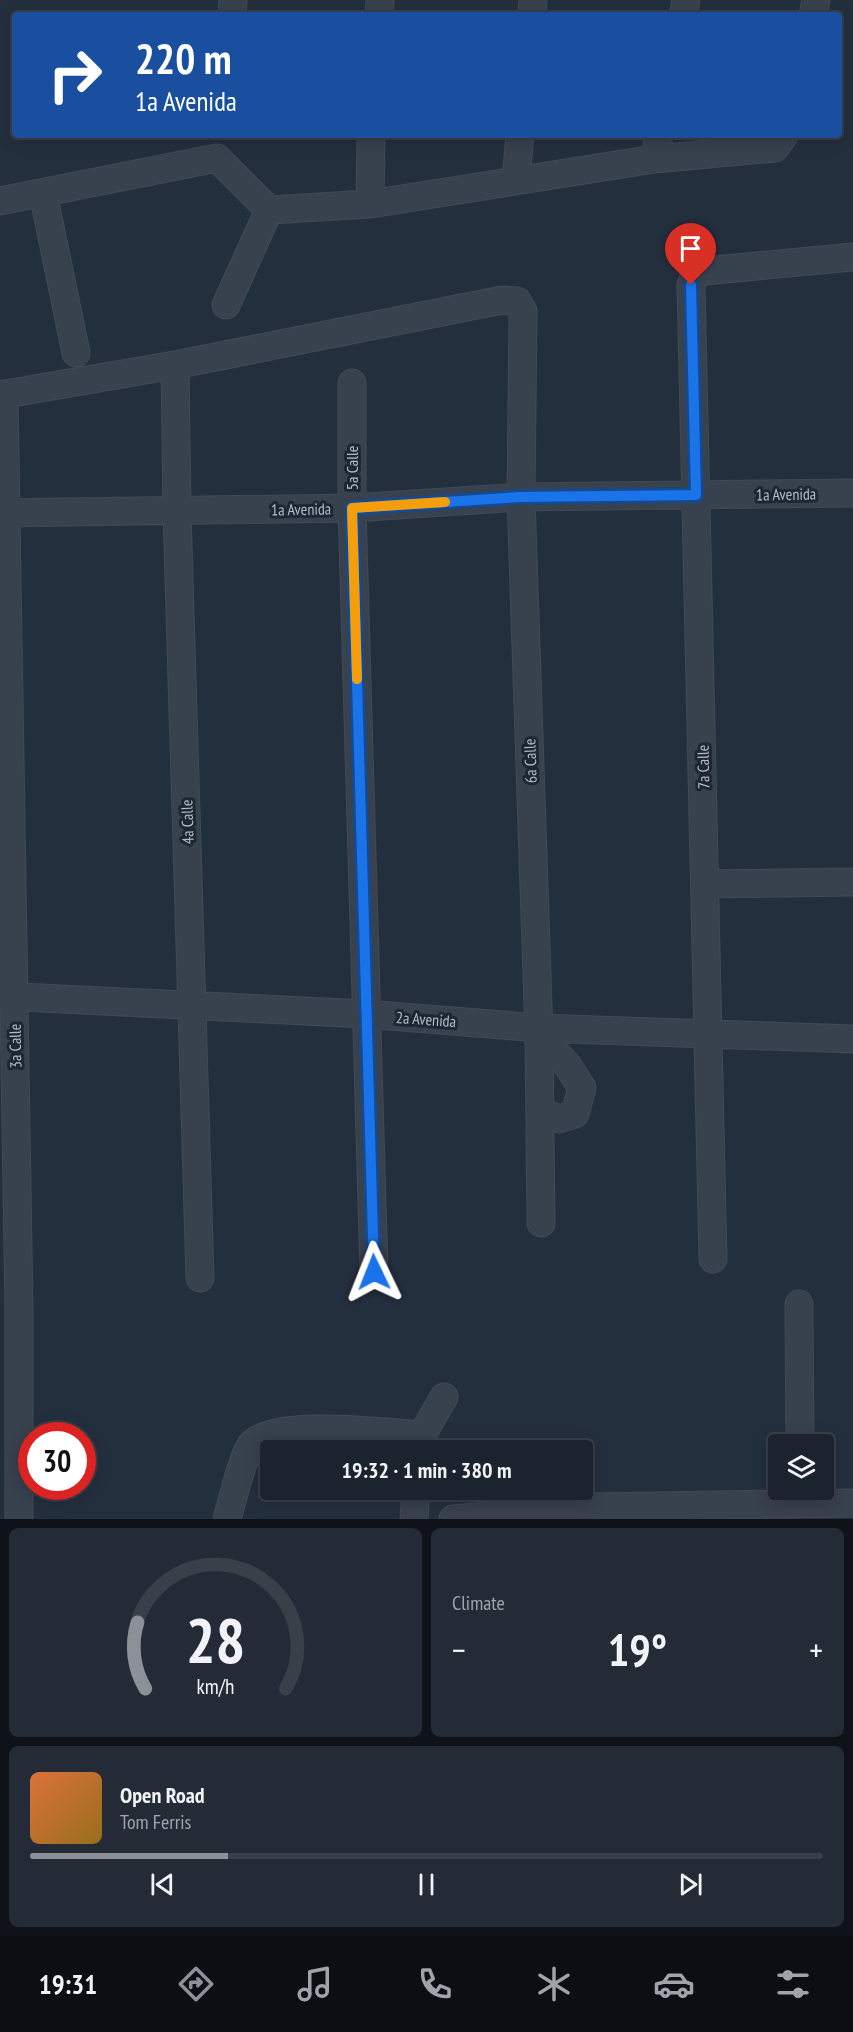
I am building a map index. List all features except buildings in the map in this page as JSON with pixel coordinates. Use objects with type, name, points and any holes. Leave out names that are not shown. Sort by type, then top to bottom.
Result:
[{"type":"street","points":[[370,204],[371,138]]},
{"type":"street","points":[[516,179],[520,138]]},
{"type":"street","points":[[269,210],[370,204],[516,179],[656,147],[774,148],[782,138]]},
{"type":"street","points":[[0,201],[43,193],[219,147],[269,210]]},
{"type":"street","points":[[43,193],[76,353]]},
{"type":"street","points":[[226,305],[269,210]]},
{"type":"street","name":"7a Calle","points":[[713,1259],[691,285],[695,275],[704,271],[853,257]]},
{"type":"street","name":"6a Calle","points":[[175,365],[502,300],[517,301],[523,311],[520,497],[539,1031],[541,1223]]},
{"type":"street","points":[[2,394],[175,365]]},
{"type":"street","name":"4a Calle","points":[[175,365],[177,511],[200,1278]]},
{"type":"street","name":"5a Calle","points":[[352,383],[352,508],[374,1272]]},
{"type":"street","name":"3a Calle","points":[[2,394],[9,1311],[19,1519]]},
{"type":"street","name":"1a Avenida","points":[[4,513],[352,508],[520,497],[853,493]]},
{"type":"street","points":[[706,884],[853,882]]},
{"type":"street","name":"2a Avenida","points":[[7,997],[193,1004],[365,1014],[539,1031],[709,1033],[853,1039]]},
{"type":"street","points":[[539,1031],[568,1066],[582,1088],[575,1114],[559,1119],[540,1111]]},
{"type":"street","points":[[799,1304],[800,1434]]},
{"type":"street","points":[[422,1440],[444,1397]]},
{"type":"street","points":[[227,1519],[251,1446],[264,1435],[301,1430],[393,1440]]},
{"type":"street","points":[[414,1519],[415,1500]]},
{"type":"street","points":[[453,1519],[593,1507],[853,1503]]},
{"type":"slow traffic","points":[[357,679],[352,508],[445,502]]},
{"type":"route","points":[[374,1272],[352,508],[520,497],[696,495],[691,285]]}]
